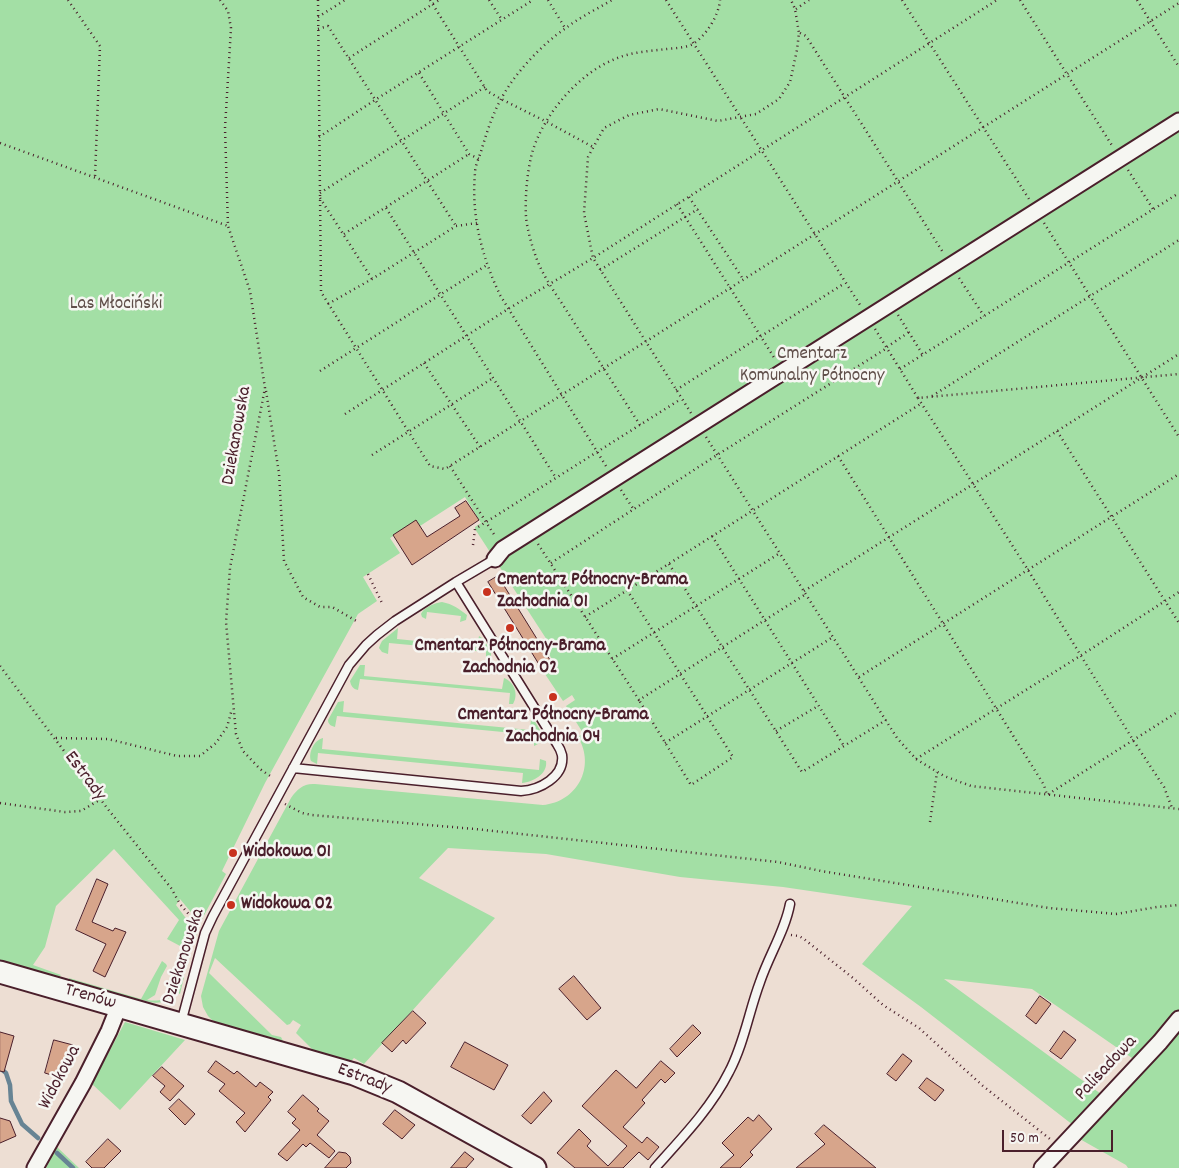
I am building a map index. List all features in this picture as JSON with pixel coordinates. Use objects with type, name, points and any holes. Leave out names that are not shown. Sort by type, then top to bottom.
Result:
[{"type":"main road","name":"Trenów","points":[[0,972],[180,1024]]},
{"type":"main road","name":"Estrady","points":[[180,1024],[354,1074],[398,1092],[535,1168]]},
{"type":"street","points":[[499,554],[698,425],[1179,121]]},
{"type":"street","name":"Widokowa","points":[[35,1168],[83,1083],[109,1031],[119,1006]]},
{"type":"street","name":"Palisadowa","points":[[1042,1168],[1160,1042],[1179,1019]]},
{"type":"lane","name":"Dziekanowska","points":[[180,1024],[205,934],[220,901],[349,665],[377,635],[499,554]]},
{"type":"lane","points":[[293,768],[521,791],[531,791],[550,781],[561,766],[562,755],[557,744],[456,582]]},
{"type":"lane","points":[[655,1168],[697,1121],[720,1089],[730,1071],[760,980],[780,936],[789,913],[790,904]]},
{"type":"path","points":[[68,0],[100,46],[95,177]]},
{"type":"path","name":"Dziekanowska","points":[[220,0],[228,11],[231,28],[225,128],[228,226],[250,291],[265,388],[230,568],[226,622],[236,734],[243,751],[260,769],[273,778]]},
{"type":"path","points":[[318,0],[321,292],[430,466],[445,469],[1179,4]]},
{"type":"path","points":[[318,17],[345,0]]},
{"type":"path","points":[[430,0],[487,91],[593,148]]},
{"type":"path","points":[[349,58],[439,0]]},
{"type":"path","points":[[489,0],[502,20]]},
{"type":"path","points":[[319,137],[533,0]]},
{"type":"path","points":[[548,0],[566,28]]},
{"type":"path","points":[[612,0],[566,28],[536,54],[515,78],[501,99],[490,124],[475,172],[475,208],[480,242],[487,265],[500,295],[634,510]]},
{"type":"path","points":[[666,0],[1164,787],[1172,808]]},
{"type":"path","points":[[640,425],[550,284],[537,259],[526,219],[528,171],[533,151],[547,122],[555,108],[573,88],[599,67],[615,58],[633,53],[683,48],[693,43],[710,27],[716,16],[720,0]]},
{"type":"path","points":[[791,0],[800,33],[790,82],[779,99],[756,114],[740,117],[718,120],[659,109],[629,115],[604,128],[588,157],[584,213],[593,258],[897,738],[916,759],[944,776],[971,786],[1179,809]]},
{"type":"path","points":[[795,9],[810,0]]},
{"type":"path","points":[[345,414],[997,0]]},
{"type":"path","points":[[1020,0],[1153,209]]},
{"type":"path","points":[[1137,0],[1179,67]]},
{"type":"path","points":[[318,29],[328,26],[456,226]]},
{"type":"path","points":[[800,33],[806,36],[984,316]]},
{"type":"path","points":[[418,73],[469,154],[479,159]]},
{"type":"path","points":[[320,193],[484,87]]},
{"type":"path","points":[[0,143],[228,226]]},
{"type":"path","points":[[344,234],[469,154]]},
{"type":"path","points":[[900,369],[1179,193]]},
{"type":"path","points":[[689,197],[743,280]]},
{"type":"path","points":[[320,198],[372,279]]},
{"type":"path","points":[[677,204],[783,372]]},
{"type":"path","points":[[386,208],[556,478]]},
{"type":"path","points":[[600,270],[698,209]]},
{"type":"path","points":[[328,304],[372,279],[456,226],[477,223]]},
{"type":"path","points":[[931,397],[1179,240]]},
{"type":"path","points":[[320,371],[487,265]]},
{"type":"path","points":[[676,390],[846,282]]},
{"type":"path","points":[[891,303],[923,355]]},
{"type":"path","points":[[551,563],[887,348],[909,332]]},
{"type":"path","points":[[639,700],[890,537],[1179,354]]},
{"type":"path","points":[[424,363],[480,447]]},
{"type":"path","points":[[918,398],[1179,374]]},
{"type":"path","points":[[372,455],[493,378]]},
{"type":"path","points":[[265,388],[279,473],[284,561],[303,597],[320,607],[332,607],[358,622]]},
{"type":"path","points":[[473,545],[476,529],[681,399]]},
{"type":"path","points":[[585,617],[922,403]]},
{"type":"path","points":[[1057,431],[1179,623]]},
{"type":"path","points":[[838,456],[1044,785],[1047,795]]},
{"type":"path","points":[[450,466],[486,522],[499,554]]},
{"type":"path","points":[[859,677],[1179,474]]},
{"type":"path","points":[[531,532],[691,785],[733,757],[627,590]]},
{"type":"path","points":[[712,536],[844,746]]},
{"type":"path","points":[[612,659],[780,554]]},
{"type":"path","points":[[669,564],[802,772],[886,720]]},
{"type":"path","points":[[368,574],[382,603]]},
{"type":"path","points":[[916,759],[1179,592]]},
{"type":"path","points":[[665,743],[833,637]]},
{"type":"path","name":"Estrady","points":[[0,666],[101,800],[171,888],[180,904],[205,934]]},
{"type":"path","points":[[776,731],[818,706]]},
{"type":"path","points":[[55,738],[108,739],[176,756],[200,756],[216,743],[227,727],[233,708]]},
{"type":"path","points":[[1047,795],[1179,711]]},
{"type":"path","points":[[930,822],[937,772]]},
{"type":"path","points":[[0,804],[65,812],[82,811],[101,800]]},
{"type":"path","points":[[285,804],[302,813],[312,815],[475,829],[778,862],[821,871],[1050,908],[1116,914],[1179,905]]},
{"type":"path","points":[[780,936],[794,934],[804,939],[883,1004],[919,1028],[982,1086],[1061,1148]]},
{"type":"green space","name":"Cmentarz Komunalny Północny","points":[[0,0],[1179,0],[1179,1011],[1162,1034],[1150,1046],[1132,1058],[1032,989],[944,979],[1101,1094],[1073,1125],[921,1007],[862,964],[912,906],[783,887],[680,877],[546,854],[448,848],[419,878],[495,918],[364,1064],[354,1058],[348,1064],[314,1051],[296,1033],[301,1025],[293,1020],[287,1025],[215,958],[209,973],[272,1035],[281,1037],[283,1041],[282,1043],[217,1026],[218,1023],[208,1016],[203,1007],[201,996],[219,931],[291,798],[301,787],[307,784],[315,784],[543,805],[565,797],[574,790],[580,781],[584,771],[585,760],[583,748],[578,737],[583,733],[566,706],[575,700],[572,695],[563,701],[541,668],[552,659],[542,644],[547,640],[475,529],[481,523],[465,497],[420,526],[417,521],[390,538],[400,553],[363,577],[377,601],[358,614],[265,783],[222,871],[226,874],[200,923],[180,899],[176,905],[197,933],[193,944],[187,944],[182,947],[167,939],[179,920],[114,849],[56,906],[45,947],[33,965],[61,975],[57,979],[0,964]]},
{"type":"green space","points":[[442,602],[453,605],[467,615],[466,620],[460,622],[461,616],[427,612],[426,619],[422,617],[422,612],[427,607]]},
{"type":"green space","points":[[398,628],[397,639],[477,647],[479,636],[489,649],[490,661],[486,663],[486,652],[389,643],[388,654],[382,652],[379,648],[382,641]]},
{"type":"green space","points":[[360,665],[365,665],[364,676],[502,689],[504,678],[513,685],[516,696],[513,704],[509,704],[510,693],[360,679],[358,690],[352,687],[350,681]]},
{"type":"green space","points":[[344,701],[343,712],[530,730],[531,719],[534,720],[543,735],[540,743],[534,746],[534,735],[337,716],[335,727],[332,726],[328,720],[338,702]]},
{"type":"green space","points":[[323,738],[322,749],[539,770],[540,759],[546,761],[546,766],[539,776],[531,781],[522,783],[523,773],[318,753],[317,764],[311,761],[311,751],[314,744]]},
{"type":"green space","points":[[162,961],[167,966],[155,995],[147,1000],[160,1000],[168,996],[174,988],[178,976],[184,977],[180,994],[177,992],[167,1000],[159,1003],[138,999],[136,1003],[69,981],[69,978],[141,999]]},
{"type":"green space","points":[[125,1022],[185,1040],[120,1110],[92,1084]]},
{"type":"green space","points":[[1179,1027],[1179,1168],[1128,1168],[1126,1165],[1078,1138]]},
{"type":"green space","points":[[57,1147],[79,1168],[46,1168]]},
{"type":"building","points":[[466,501],[479,520],[412,565],[393,535],[416,520],[427,537],[460,516],[455,508]]},
{"type":"building","points":[[498,576],[550,660],[540,666],[488,582]]},
{"type":"building","points":[[97,879],[108,884],[92,922],[113,931],[115,928],[126,932],[105,977],[93,971],[106,944],[76,930]]},
{"type":"building","points":[[574,976],[601,1008],[587,1020],[559,989]]},
{"type":"building","points":[[1040,996],[1051,1004],[1036,1024],[1026,1016]]},
{"type":"building","points":[[413,1011],[426,1023],[406,1044],[403,1040],[392,1052],[382,1043]]},
{"type":"building","points":[[693,1025],[701,1033],[677,1057],[670,1049]]},
{"type":"building","points":[[1064,1031],[1076,1040],[1061,1059],[1050,1051]]},
{"type":"building","points":[[0,1032],[14,1036],[4,1072],[0,1071]]},
{"type":"building","points":[[54,1040],[73,1045],[64,1079],[45,1073]]},
{"type":"building","points":[[465,1042],[508,1065],[494,1090],[451,1067]]},
{"type":"building","points":[[903,1054],[912,1061],[896,1081],[887,1074]]},
{"type":"building","points":[[216,1061],[234,1074],[237,1071],[256,1087],[260,1082],[273,1092],[268,1097],[271,1100],[245,1132],[236,1122],[245,1113],[219,1091],[225,1084],[208,1072]]},
{"type":"building","points":[[661,1061],[675,1073],[665,1083],[661,1079],[642,1100],[645,1103],[623,1127],[642,1143],[647,1137],[659,1147],[648,1160],[639,1152],[623,1168],[575,1168],[557,1153],[579,1129],[591,1141],[587,1146],[608,1166],[627,1146],[582,1106],[616,1070],[636,1088]]},
{"type":"building","points":[[162,1067],[184,1086],[170,1101],[160,1092],[165,1086],[153,1076]]},
{"type":"building","points":[[927,1078],[944,1090],[935,1101],[919,1088]]},
{"type":"building","points":[[544,1092],[552,1101],[531,1124],[522,1116]]},
{"type":"building","points":[[303,1095],[329,1121],[317,1135],[335,1151],[329,1158],[310,1143],[306,1147],[303,1144],[287,1161],[278,1154],[300,1130],[292,1123],[296,1119],[288,1112]]},
{"type":"building","points":[[179,1099],[195,1114],[185,1125],[169,1109]]},
{"type":"building","points":[[395,1110],[415,1125],[402,1139],[383,1124]]},
{"type":"building","points":[[759,1115],[772,1129],[750,1152],[753,1155],[740,1168],[720,1168],[734,1155],[722,1143],[748,1117],[753,1121]]},
{"type":"building","points":[[0,1118],[10,1121],[16,1136],[0,1143]]},
{"type":"building","points":[[824,1125],[876,1168],[796,1168],[825,1144],[815,1134]]},
{"type":"building","points":[[108,1139],[121,1151],[104,1168],[92,1168],[86,1162]]},
{"type":"building","points":[[339,1152],[346,1153],[350,1157],[351,1163],[346,1168],[325,1168]]},
{"type":"building","points":[[465,1152],[474,1159],[466,1168],[451,1168]]},
{"type":"waterway","points":[[0,1068],[6,1073],[10,1085],[11,1101],[22,1124],[38,1138]]},
{"type":"waterway","points":[[57,1153],[73,1168]]},
{"type":"place","name":"Cmentarz Północny-Brama Zachodnia 01","points":[[487,592]]},
{"type":"place","name":"Cmentarz Północny-Brama Zachodnia 02","points":[[510,628]]},
{"type":"place","name":"Cmentarz Północny-Brama Zachodnia 04","points":[[553,697]]},
{"type":"place","name":"Widokowa 01","points":[[233,853]]},
{"type":"place","name":"Widokowa 02","points":[[231,905]]},
{"type":"park label","name":"Las Młociński","points":[[116,305]]}]
